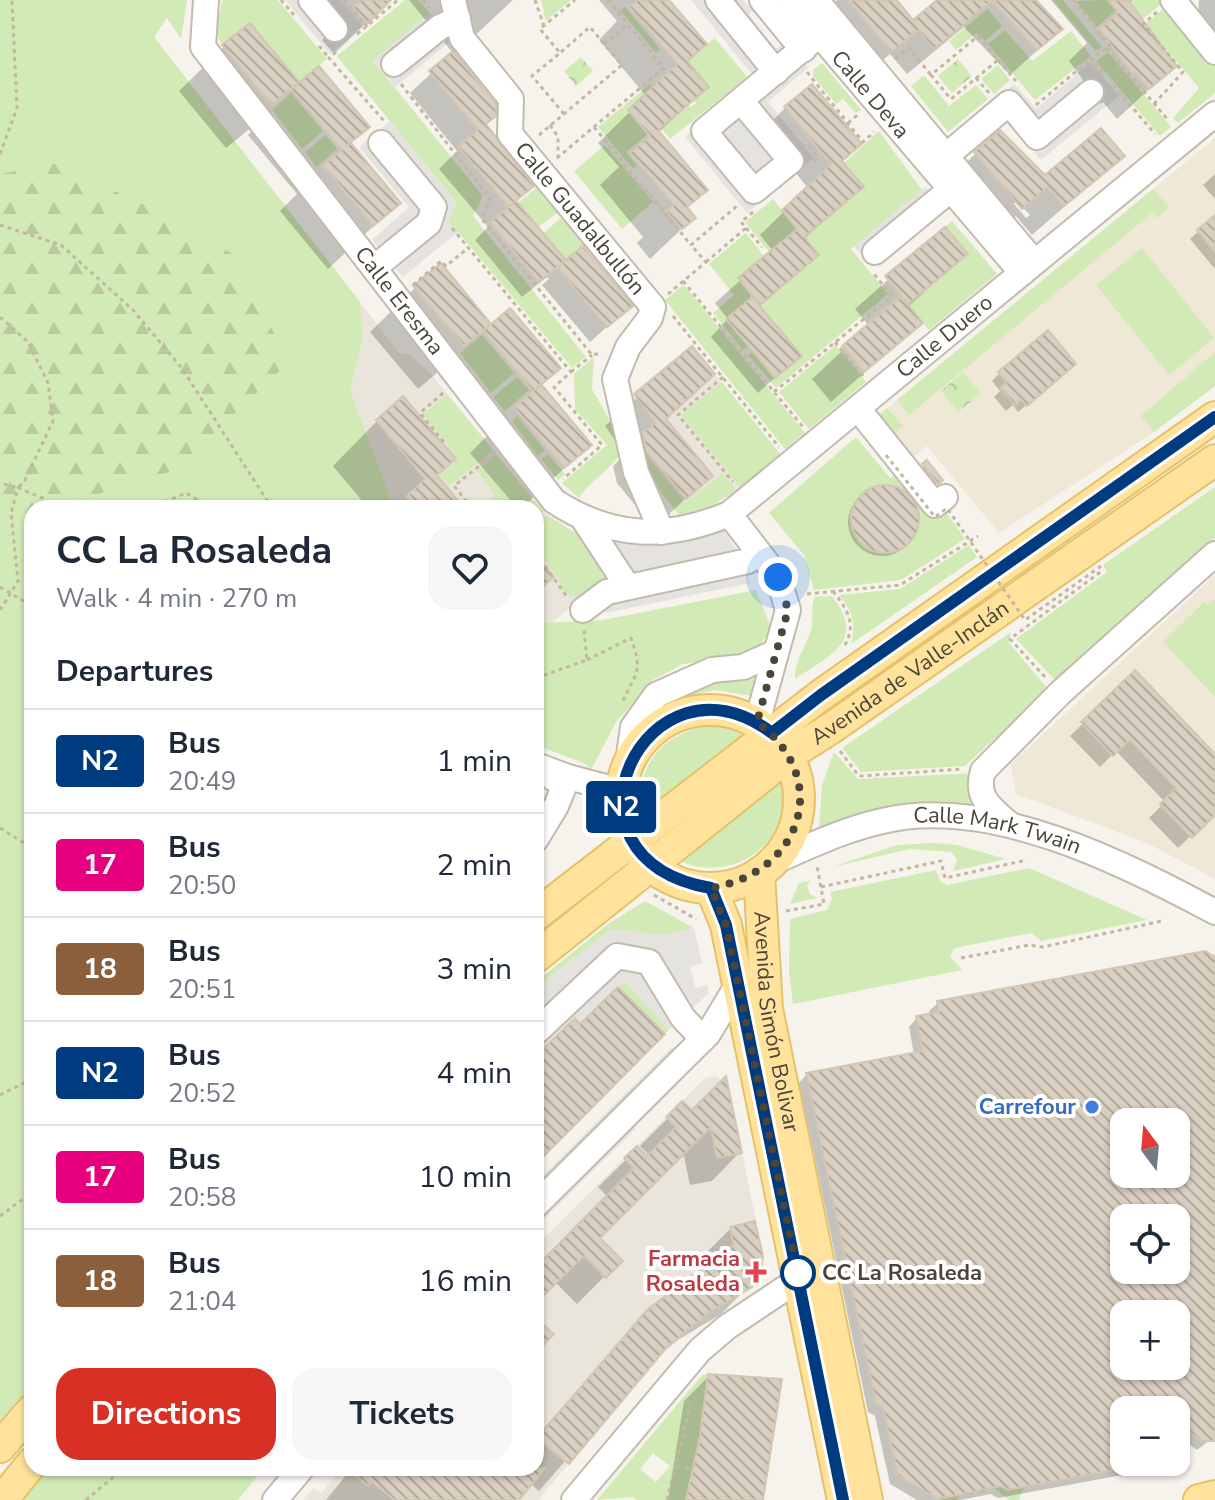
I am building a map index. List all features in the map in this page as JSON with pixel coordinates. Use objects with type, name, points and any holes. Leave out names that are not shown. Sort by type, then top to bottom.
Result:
[{"type":"main road","name":"Avenida de Valle-Inclán","points":[[544,950],[644,866],[773,737],[821,695],[1215,417]]},
{"type":"main road","name":"Avenida de Valle-Inclán","points":[[773,737],[830,729],[1215,460]]},
{"type":"main road","points":[[699,710],[729,711],[773,737],[799,786],[798,819],[790,840],[766,867],[736,884],[711,888],[678,882],[644,866],[621,808],[625,777],[645,737],[670,719],[699,710]]},
{"type":"main road","name":"Avenida de Valle-Inclán","points":[[548,901],[644,866]]},
{"type":"main road","name":"Avenida Simón Bolivar","points":[[766,867],[767,1009],[867,1500]]},
{"type":"main road","name":"Avenida Simón Bolivar","points":[[711,888],[726,925],[843,1500]]},
{"type":"main road","points":[[0,1447],[24,1419]]},
{"type":"main road","points":[[2,1500],[24,1473]]},
{"type":"main road","points":[[1199,1500],[1215,1496]]},
{"type":"street","name":"Calle Eresma","points":[[206,0],[203,47],[554,501],[600,526],[662,532]]},
{"type":"street","points":[[311,0],[343,38]]},
{"type":"street","points":[[718,0],[776,72]]},
{"type":"street","points":[[741,101],[791,161],[754,191],[704,131],[776,72],[810,52],[762,0]]},
{"type":"street","name":"Calle Deva","points":[[790,0],[810,52],[1028,268]]},
{"type":"street","name":"Calle Deva","points":[[816,0],[946,156],[1028,268]]},
{"type":"street","points":[[1166,5],[1215,52]]},
{"type":"street","points":[[394,64],[440,27],[448,10]]},
{"type":"street","name":"Calle Guadalbullón","points":[[448,10],[462,38],[511,99],[510,134],[653,307],[650,318],[628,347],[615,379],[636,472],[662,532]]},
{"type":"street","points":[[946,156],[1009,103],[1037,137],[1091,92]]},
{"type":"street","name":"Calle Duero","points":[[662,532],[696,528],[729,514],[1215,114]]},
{"type":"street","points":[[374,268],[429,223],[434,207],[381,143]]},
{"type":"street","points":[[875,252],[950,190]]},
{"type":"street","points":[[859,410],[935,505],[945,497]]},
{"type":"street","points":[[729,514],[778,577],[788,610],[776,652],[773,737]]},
{"type":"street","points":[[582,517],[628,587]]},
{"type":"street","points":[[583,610],[607,592],[748,561],[758,553]]},
{"type":"street","points":[[1008,823],[982,800],[980,782],[983,771],[1060,693],[1215,554]]},
{"type":"street","points":[[544,781],[568,777],[625,777],[633,727],[656,695],[679,682],[712,670],[743,667],[776,652]]},
{"type":"street","points":[[544,768],[568,777]]},
{"type":"street","points":[[544,826],[568,777]]},
{"type":"street","name":"Calle Mark Twain","points":[[766,867],[856,828],[889,819],[927,816],[1008,823],[1174,889],[1215,912]]},
{"type":"street","points":[[544,1024],[617,956],[649,962],[683,1018],[705,1037]]},
{"type":"street","points":[[544,1197],[705,1037],[738,984]]},
{"type":"street","points":[[705,1037],[724,1032],[738,1036],[753,1052]]},
{"type":"street","points":[[574,1500],[700,1350],[727,1327],[799,1279]]},
{"type":"street","points":[[275,1500],[295,1476]]},
{"type":"path","points":[[0,154],[17,108],[12,0]]},
{"type":"path","points":[[344,0],[367,27]]},
{"type":"path","points":[[381,143],[372,133],[385,122],[329,58],[343,38],[367,27],[398,0]]},
{"type":"path","points":[[423,0],[448,10]]},
{"type":"path","points":[[535,0],[544,26]]},
{"type":"path","points":[[560,53],[540,29],[575,0]]},
{"type":"path","name":"Calle Guadalbullón","points":[[566,150],[664,68],[608,0]]},
{"type":"path","points":[[1073,0],[1176,129]]},
{"type":"path","points":[[1154,104],[1183,72],[1143,24],[1166,5]]},
{"type":"path","points":[[604,44],[628,24]]},
{"type":"path","points":[[531,127],[538,135],[564,114],[622,65],[590,27],[532,76],[564,114]]},
{"type":"path","points":[[931,75],[978,36],[1022,88]]},
{"type":"path","points":[[1028,97],[1035,105],[1108,47]]},
{"type":"path","points":[[894,60],[909,48],[951,99],[998,60]]},
{"type":"path","points":[[810,52],[848,123],[863,142],[872,134]]},
{"type":"path","points":[[1091,59],[1151,130]]},
{"type":"path","points":[[394,64],[402,88],[490,199],[482,219],[592,355]]},
{"type":"path","points":[[976,78],[985,89]]},
{"type":"path","points":[[848,123],[858,116]]},
{"type":"path","points":[[550,125],[558,137],[558,157]]},
{"type":"path","points":[[594,127],[691,245],[754,191]]},
{"type":"path","points":[[434,207],[571,372]]},
{"type":"path","points":[[0,225],[61,245],[133,310],[181,367],[267,500]]},
{"type":"path","points":[[746,228],[762,247]]},
{"type":"path","name":"Calle Guadalbullón","points":[[677,287],[706,262],[691,245]]},
{"type":"path","points":[[407,290],[441,261],[446,266],[468,247]]},
{"type":"path","points":[[774,392],[892,296],[863,262],[875,252]]},
{"type":"path","points":[[683,281],[816,443]]},
{"type":"path","points":[[669,312],[781,450]]},
{"type":"path","points":[[0,317],[28,342],[48,383],[53,421],[25,480],[18,488],[11,513],[18,581],[0,610]]},
{"type":"path","points":[[834,343],[869,384]]},
{"type":"path","points":[[558,484],[602,445],[554,387],[592,355],[628,347]]},
{"type":"path","points":[[723,377],[678,415],[736,485]]},
{"type":"path","points":[[438,397],[420,413],[446,445]]},
{"type":"path","points":[[422,401],[426,407]]},
{"type":"path","points":[[886,455],[935,517],[947,508],[1025,620],[1101,566],[1104,571],[1010,639],[1046,678]]},
{"type":"path","points":[[465,500],[454,486],[487,460]]},
{"type":"path","points":[[0,483],[46,500]]},
{"type":"path","points":[[169,500],[186,493],[198,500]]},
{"type":"path","points":[[784,596],[900,585],[978,536]]},
{"type":"path","points":[[544,563],[556,577],[562,593],[583,610],[587,660]]},
{"type":"path","points":[[0,587],[24,601]]},
{"type":"path","points":[[833,591],[852,623],[845,647],[833,656]]},
{"type":"path","points":[[544,675],[587,660],[631,638],[638,658],[637,674],[622,704],[633,727]]},
{"type":"path","points":[[837,748],[859,776],[974,768]]},
{"type":"path","points":[[0,828],[24,843]]},
{"type":"path","points":[[821,887],[941,861],[945,878],[1027,860]]},
{"type":"path","points":[[782,911],[824,904],[816,862]]},
{"type":"path","points":[[644,866],[707,924]]},
{"type":"path","points":[[961,958],[1029,945],[1043,947],[1162,921]]},
{"type":"path","points":[[0,1095],[24,1083]]},
{"type":"path","points":[[0,1216],[24,1198]]},
{"type":"path","points":[[667,1500],[691,1403]]},
{"type":"path","points":[[677,1466],[690,1468]]},
{"type":"path","points":[[86,1500],[114,1476]]},
{"type":"shaded area","points":[[285,0],[341,0],[363,26],[330,54]]},
{"type":"shaded area","points":[[691,0],[743,0],[753,11],[749,15],[776,49],[786,42],[808,68],[768,102],[814,158],[747,213],[685,137],[756,79]]},
{"type":"shaded area","points":[[430,13],[452,40],[395,87],[373,60]]},
{"type":"shaded area","points":[[1091,62],[1119,96],[1041,160],[993,103],[1014,84],[1036,109]]},
{"type":"shaded area","points":[[390,121],[456,202],[448,220],[458,232],[403,277],[372,240],[409,207],[359,147]]},
{"type":"shaded area","points":[[1215,138],[1215,386],[1154,432],[999,533],[927,446],[909,460],[876,418]]},
{"type":"shaded area","points":[[925,187],[943,209],[872,267],[854,246]]},
{"type":"shaded area","points":[[360,302],[399,353],[410,355],[431,374],[535,500],[391,500],[350,390],[363,337]]},
{"type":"shaded area","points":[[692,346],[780,454],[730,496],[680,516],[644,471],[645,451],[635,439],[655,423],[632,395]]},
{"type":"shaded area","points":[[544,511],[580,536],[580,599],[553,622],[544,623]]},
{"type":"shaded area","points":[[723,530],[741,556],[750,583],[606,613],[603,600],[635,591],[611,539],[663,543]]},
{"type":"shaded area","points":[[1215,575],[1215,879],[1147,843],[1016,794],[1011,764]]},
{"type":"shaded area","points":[[694,928],[702,963],[690,967],[695,988],[707,985],[709,993],[669,1030],[624,980],[580,1024],[574,1018],[544,1048],[544,981],[612,929],[663,935]]},
{"type":"shaded area","points":[[671,1048],[678,1049],[544,1182],[544,1174]]},
{"type":"shaded area","points":[[716,1076],[728,1084],[763,1256],[761,1271],[752,1287],[708,1313],[667,1347],[538,1500],[303,1500],[313,1488],[321,1493],[335,1476],[544,1476],[544,1238],[705,1078]]},
{"type":"shaded area","points":[[630,1124],[635,1129],[544,1219],[544,1211]]},
{"type":"green space","points":[[0,0],[187,0],[181,39],[167,18],[154,37],[360,302],[363,337],[350,390],[391,500],[78,500],[176,470],[53,163],[0,174]]},
{"type":"green space","points":[[222,0],[278,0],[327,59],[299,82],[250,23],[222,45],[216,32]]},
{"type":"green space","points":[[405,0],[418,0],[430,13],[373,61],[483,196],[473,216],[586,357],[572,368],[448,220],[456,202],[337,56]]},
{"type":"green space","points":[[541,0],[571,0],[546,21]]},
{"type":"green space","points":[[1053,0],[1063,0],[1102,47],[1096,51]]},
{"type":"green space","points":[[1108,0],[1116,10],[1097,27],[1076,1]]},
{"type":"green space","points":[[1134,0],[1165,1],[1143,19],[1129,4]]},
{"type":"green space","points":[[1168,5],[1215,62],[1215,93],[1178,123],[1173,118],[1199,88],[1145,24]]},
{"type":"green space","points":[[625,7],[660,49],[656,53],[620,10]]},
{"type":"green space","points":[[988,9],[1002,26],[985,41],[977,33],[956,50],[949,41]]},
{"type":"green space","points":[[1005,30],[1032,61],[1071,31],[1091,56],[1035,100],[988,44]]},
{"type":"green space","points":[[715,38],[747,77],[670,139],[661,128],[688,105],[690,107],[696,103],[694,100],[709,87],[687,61]]},
{"type":"green space","points":[[1108,52],[1171,127],[1160,136],[1096,61]]},
{"type":"green space","points":[[581,57],[593,71],[576,86],[564,71]]},
{"type":"green space","points":[[958,59],[972,76],[952,93],[938,76]]},
{"type":"green space","points":[[822,63],[861,110],[856,113],[843,99],[836,104],[813,76],[813,70]]},
{"type":"green space","points":[[998,65],[1010,80],[994,94],[981,79]]},
{"type":"green space","points":[[924,75],[949,106],[976,85],[988,99],[948,132],[911,86]]},
{"type":"green space","points":[[650,84],[654,88],[628,110],[648,134],[626,152],[637,166],[633,169],[598,127]]},
{"type":"green space","points":[[291,93],[323,131],[302,149],[272,110]]},
{"type":"green space","points":[[879,131],[922,190],[851,249],[888,294],[776,388],[748,355],[753,352],[776,378],[802,356],[759,305],[819,255],[804,237],[864,187],[844,163]]},
{"type":"green space","points":[[326,135],[337,149],[316,167],[305,152]]},
{"type":"green space","points":[[605,145],[653,202],[622,229],[574,171]]},
{"type":"green space","points":[[53,163],[141,203],[233,254],[289,362],[176,470],[78,500],[24,500],[24,514],[0,512],[0,174]]},
{"type":"green space","points":[[543,182],[564,208],[538,227],[518,203]]},
{"type":"green space","points":[[1153,189],[1169,207],[1157,218],[1152,213],[909,415],[897,400]]},
{"type":"green space","points":[[773,199],[797,229],[769,252],[745,222]]},
{"type":"green space","points":[[567,212],[591,240],[566,260],[544,233]]},
{"type":"green space","points":[[952,221],[997,274],[929,330],[908,304],[968,255],[945,227]]},
{"type":"green space","points":[[746,233],[764,256],[738,278],[753,296],[726,319],[748,346],[743,350],[713,313],[734,295],[709,264]]},
{"type":"green space","points":[[1142,248],[1214,338],[1169,375],[1096,285]]},
{"type":"green space","points":[[684,285],[805,433],[785,449],[665,300]]},
{"type":"green space","points":[[482,335],[514,373],[491,393],[460,353]]},
{"type":"green space","points":[[836,345],[866,382],[809,429],[779,392]]},
{"type":"green space","points":[[1215,352],[1215,386],[1154,432],[1141,416]]},
{"type":"green space","points":[[594,357],[592,389],[620,438],[622,452],[579,498],[562,483],[607,445],[575,409],[574,374]]},
{"type":"green space","points":[[963,372],[981,393],[958,412],[941,391]]},
{"type":"green space","points":[[517,377],[529,390],[505,411],[493,397]]},
{"type":"green space","points":[[722,382],[780,454],[740,487],[681,415]]},
{"type":"green space","points":[[447,394],[493,451],[449,486],[439,473],[449,447],[423,414]]},
{"type":"green space","points":[[887,408],[903,426],[890,437],[876,418]]},
{"type":"green space","points":[[517,416],[545,450],[538,456],[512,421]]},
{"type":"green space","points":[[856,437],[890,478],[898,474],[935,520],[946,512],[965,539],[901,580],[814,590],[804,555],[769,513]],"holes":[[[890,485],[910,498],[918,513],[917,528],[908,541],[895,550],[880,553],[866,549],[850,525],[852,507],[857,500],[871,490]]]},
{"type":"green space","points":[[548,454],[565,474],[558,480],[541,459]]},
{"type":"green space","points":[[496,455],[534,500],[491,500],[496,496],[477,471]]},
{"type":"green space","points":[[645,455],[685,503],[722,473],[736,490],[706,510],[680,516],[644,471]]},
{"type":"green space","points":[[1215,487],[1215,538],[1057,682],[1016,639],[1107,572],[1103,565]]},
{"type":"green space","points":[[0,512],[24,514],[24,1397],[0,1424]]},
{"type":"green space","points":[[547,515],[580,536],[609,577],[580,599],[564,592],[544,558],[544,517]]},
{"type":"green space","points":[[969,545],[977,557],[851,644],[852,618],[839,595],[900,589]]},
{"type":"green space","points":[[756,590],[771,628],[761,644],[747,655],[683,664],[653,680],[616,722],[591,770],[586,764],[544,748],[544,623],[603,620]]},
{"type":"green space","points":[[832,596],[842,612],[845,636],[832,654],[795,679],[798,660],[811,630],[815,597]]},
{"type":"green space","points":[[1215,599],[1215,697],[1163,642],[1204,602],[1208,605]]},
{"type":"green space","points":[[1011,632],[1009,643],[1048,689],[965,766],[861,772],[842,748]]},
{"type":"green space","points":[[761,665],[752,696],[715,690],[675,700],[671,694]]},
{"type":"green space","points":[[715,726],[736,730],[749,738],[643,818],[640,800],[642,783],[647,767],[656,754],[681,734]]},
{"type":"green space","points":[[834,752],[858,779],[976,773],[985,808],[819,830],[822,785]]},
{"type":"green space","points":[[781,779],[784,801],[780,822],[770,839],[755,853],[737,863],[716,867],[695,866],[675,858]]},
{"type":"green space","points":[[897,845],[957,845],[1006,859],[953,871],[957,860],[952,852],[910,849],[832,867]]},
{"type":"green space","points":[[1029,868],[1147,920],[1041,941],[1031,933],[955,948],[950,956],[962,970],[793,1004],[789,972],[790,919],[827,910],[832,899],[830,892],[936,870],[940,881],[947,885]]},
{"type":"green space","points":[[811,880],[807,885],[810,894],[817,898],[790,904],[799,883]]},
{"type":"green space","points":[[645,901],[694,928],[663,935],[612,929],[544,982],[544,975],[608,924]]},
{"type":"green space","points":[[624,980],[669,1030],[665,1034],[618,987]]},
{"type":"green space","points":[[708,1374],[700,1436],[686,1500],[637,1500],[633,1497],[597,1500],[702,1375]],"holes":[[[653,1453],[670,1466],[656,1482],[640,1469]]]},
{"type":"green space","points":[[955,1474],[993,1481],[1007,1490],[1025,1487],[1018,1500],[1009,1500],[994,1488],[981,1492],[975,1486],[972,1494],[959,1495],[957,1500],[937,1500]]},
{"type":"green space","points":[[41,1476],[258,1476],[238,1500],[21,1500]]},
{"type":"building","points":[[361,0],[391,0],[367,24],[353,7]]},
{"type":"building","points":[[638,0],[669,0],[707,44],[687,61],[709,87],[658,130],[708,190],[687,207],[696,218],[682,229],[666,211],[674,205],[630,153],[650,136],[628,110],[677,64],[629,7]]},
{"type":"building","points":[[848,0],[897,0],[913,20],[937,0],[1036,0],[1063,29],[1037,50],[992,1],[934,49],[918,30],[891,52]]},
{"type":"building","points":[[1108,0],[1128,0],[1177,66],[1149,89],[1135,72],[1133,74],[1099,29],[1118,12]]},
{"type":"building","points":[[250,23],[299,82],[272,105],[222,45]]},
{"type":"building","points":[[453,51],[496,104],[496,116],[486,124],[534,186],[508,207],[458,146],[478,130],[429,71]]},
{"type":"building","points":[[319,66],[370,127],[346,146],[351,143],[401,203],[373,226],[323,165],[342,150],[291,89]]},
{"type":"building","points":[[812,84],[862,144],[842,161],[864,187],[804,237],[819,255],[760,305],[738,278],[797,229],[782,210],[831,164],[784,107]]},
{"type":"building","points":[[1101,128],[1125,156],[1064,206],[1048,187],[1022,209],[974,152],[1000,130],[1045,175]]},
{"type":"building","points":[[516,201],[566,260],[539,282],[490,222]]},
{"type":"building","points":[[1215,215],[1215,252],[1197,230]]},
{"type":"building","points":[[945,227],[968,254],[908,304],[885,276]]},
{"type":"building","points":[[583,246],[633,306],[607,327],[557,267]]},
{"type":"building","points":[[441,263],[491,324],[464,346],[413,286]]},
{"type":"building","points":[[901,296],[923,323],[864,372],[842,346]]},
{"type":"building","points":[[752,297],[802,356],[775,378],[726,319]]},
{"type":"building","points":[[510,308],[561,368],[533,391],[483,331]]},
{"type":"building","points":[[1048,330],[1076,364],[1027,406],[1021,399],[1015,405],[1000,388],[1007,382],[998,372]]},
{"type":"building","points":[[692,346],[715,374],[666,419],[713,476],[686,499],[647,452],[643,433],[655,423],[634,394]]},
{"type":"building","points":[[541,384],[592,445],[564,468],[514,407]]},
{"type":"building","points":[[403,396],[456,459],[437,475],[457,500],[410,500],[407,496],[425,479],[376,420]]},
{"type":"building","points":[[927,460],[943,480],[938,484],[922,464]]},
{"type":"building","points":[[885,485],[909,495],[919,519],[909,543],[885,553],[861,543],[851,519],[861,495]]},
{"type":"building","points":[[544,565],[554,577],[544,585]]},
{"type":"building","points":[[1135,670],[1215,754],[1215,815],[1192,838],[1160,804],[1176,788],[1130,740],[1113,756],[1081,722]]},
{"type":"building","points":[[1205,951],[1215,957],[1215,1441],[1201,1441],[1190,1432],[1190,1396],[1110,1396],[1110,1471],[1007,1490],[1001,1486],[938,1499],[898,1476],[883,1408],[876,1403],[806,1073],[923,1051],[916,1016],[939,1012],[937,1001]]},
{"type":"building","points":[[618,987],[665,1034],[544,1156],[544,1048],[575,1018],[580,1024]]},
{"type":"building","points":[[726,1076],[742,1153],[717,1158],[711,1127],[600,1238],[623,1261],[606,1278],[584,1256],[544,1295],[544,1259],[634,1168],[624,1158],[637,1146],[647,1156],[676,1127],[666,1117],[682,1101],[692,1110]]},
{"type":"building","points":[[755,1221],[763,1256],[761,1271],[752,1287],[708,1313],[667,1347],[569,1464],[544,1444],[544,1430],[647,1310],[691,1276],[728,1254],[733,1244],[730,1227]]},
{"type":"building","points":[[544,1325],[554,1334],[544,1345]]},
{"type":"building","points":[[708,1374],[782,1379],[763,1500],[686,1500],[700,1436]]},
{"type":"building","points":[[356,1476],[538,1476],[519,1500],[395,1500],[372,1482],[368,1486]]},
{"type":"bus line","name":"N2","points":[[843,1500],[726,925],[711,888],[678,882],[649,864],[632,841],[621,808],[621,791],[628,763],[645,737],[670,719],[699,710],[729,711],[757,722],[772,733],[821,695],[1215,417]]},
{"type":"place","name":"Carrefour","points":[[1092,1107]]},
{"type":"place","name":"Farmacia Rosaleda","points":[[756,1272]]},
{"type":"place","name":"CC La Rosaleda","points":[[798,1273]]},
{"type":"route","points":[[778,577],[788,610],[757,722],[772,733],[789,755],[797,775],[800,797],[798,819],[790,840],[773,862],[736,884],[711,888],[726,925],[799,1279],[798,1273]]}]
